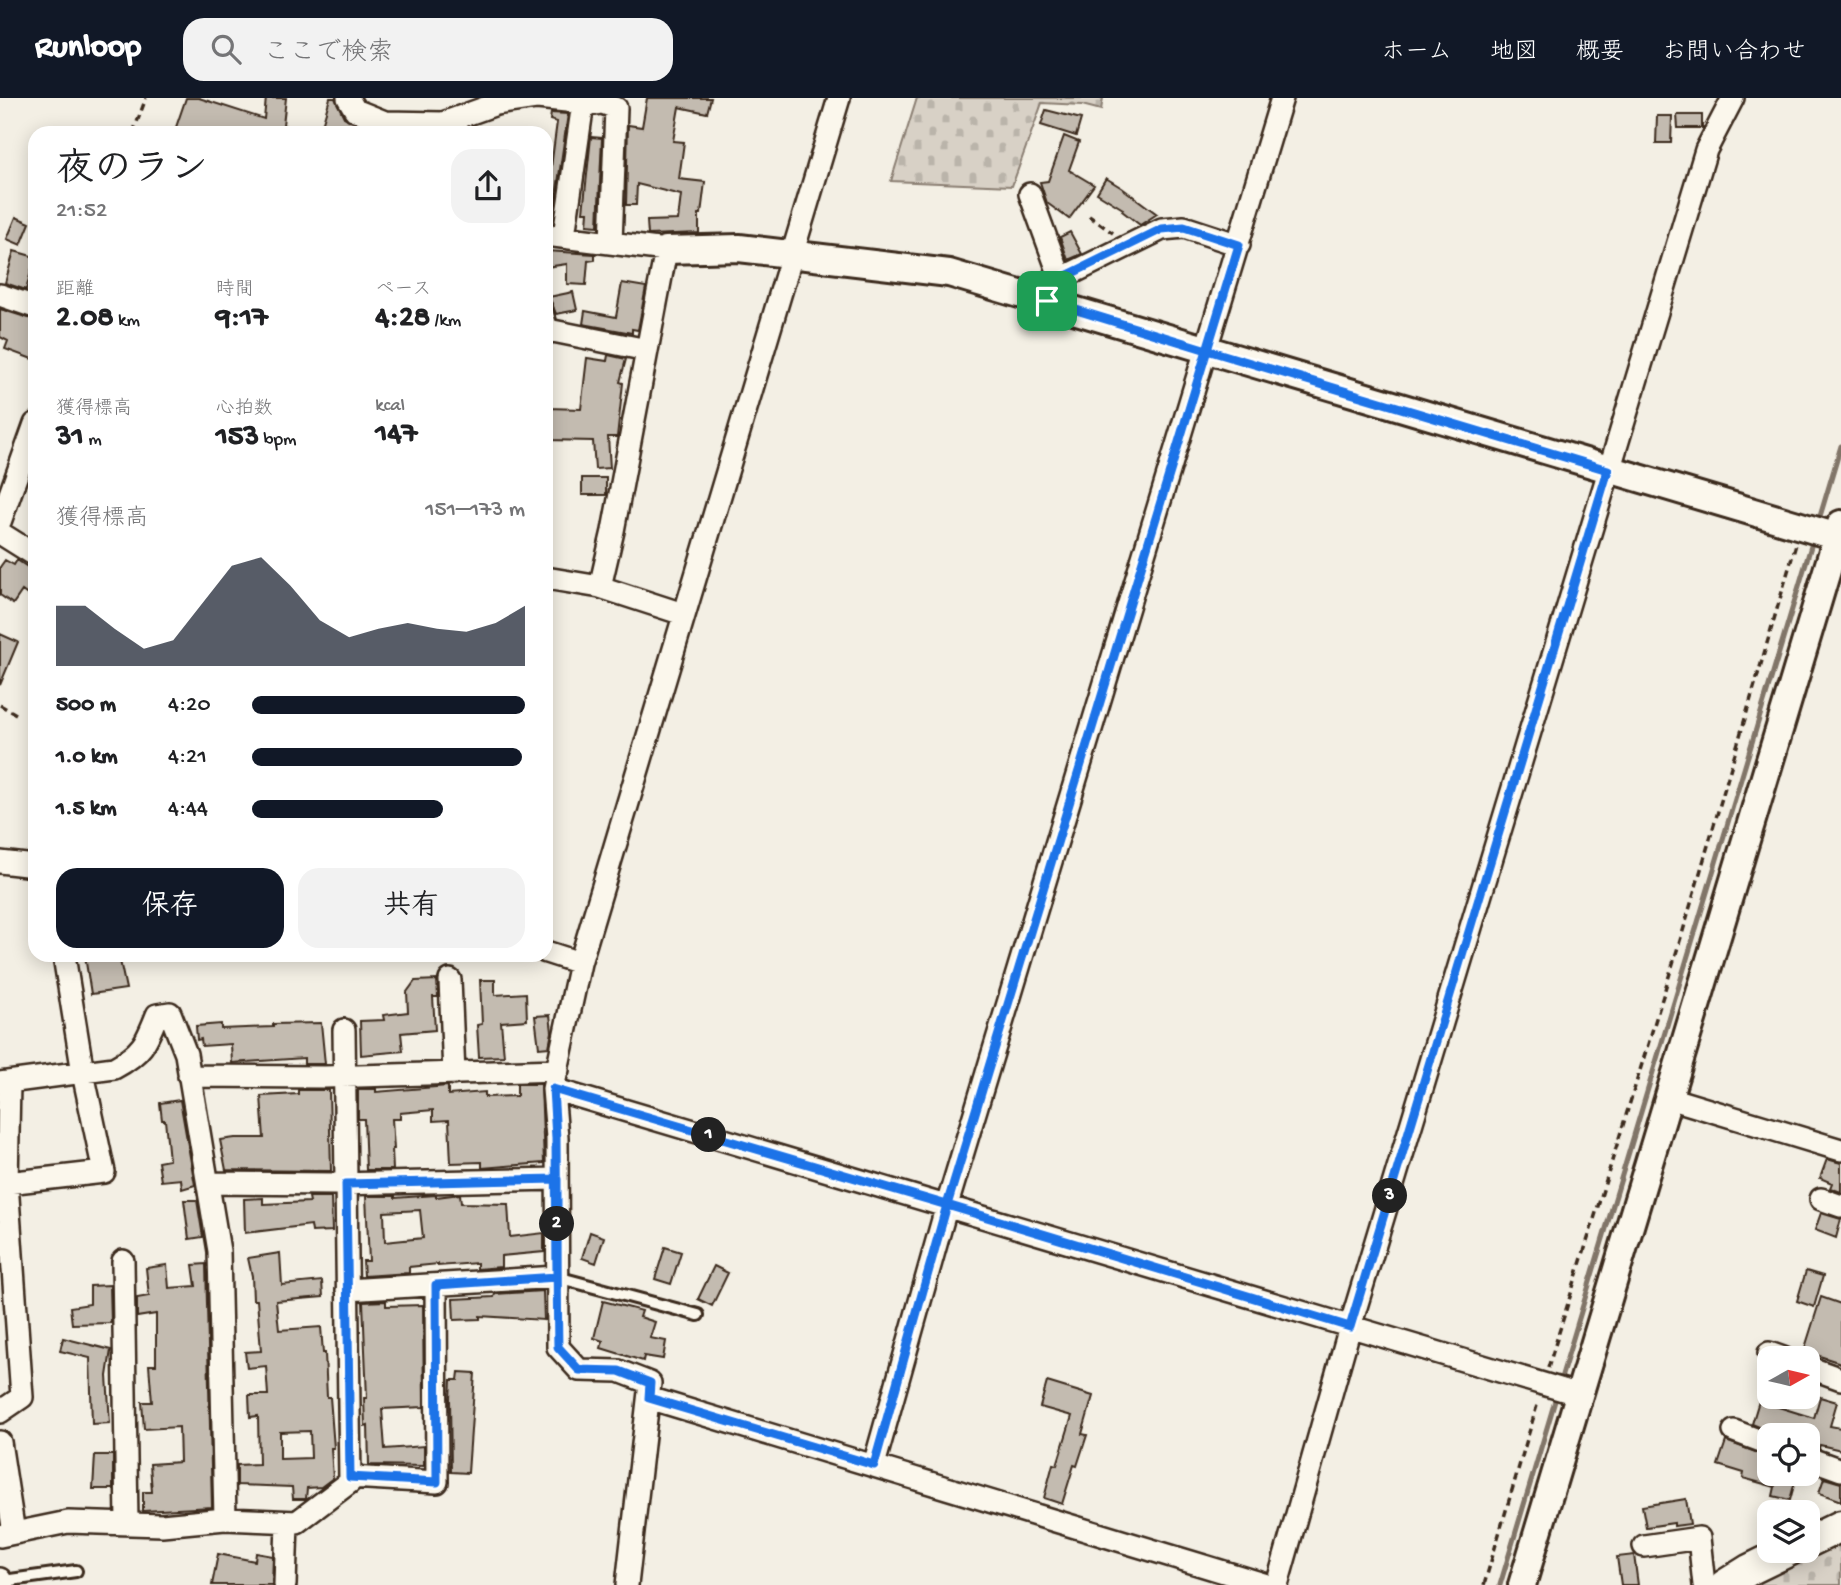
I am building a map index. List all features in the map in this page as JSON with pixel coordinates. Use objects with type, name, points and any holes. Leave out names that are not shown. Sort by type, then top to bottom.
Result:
[{"type":"main road","points":[[1820,1536],[1841,1526]]},
{"type":"main road","points":[[1724,1585],[1763,1563]]},
{"type":"street","points":[[348,98],[355,110],[381,126]]},
{"type":"street","points":[[398,126],[443,123],[496,104],[536,98],[583,103],[606,101],[616,108],[611,243]]},
{"type":"street","points":[[627,1585],[650,1383],[619,1371],[579,1370],[558,1347],[555,1080],[580,962],[839,98]]},
{"type":"street","points":[[874,1465],[947,1205],[1282,98]]},
{"type":"street","points":[[1277,1585],[1350,1327],[1706,150],[1733,98]]},
{"type":"street","points":[[583,103],[555,236],[666,250],[739,248],[948,274],[1047,301],[1608,470],[1826,531],[1669,1098],[1575,1394],[1522,1585]]},
{"type":"street","points":[[1030,194],[1061,279]]},
{"type":"street","points":[[1047,301],[1056,281],[1162,229],[1184,227],[1239,245]]},
{"type":"street","points":[[600,587],[666,250]]},
{"type":"street","points":[[0,295],[28,305]]},
{"type":"street","points":[[553,333],[647,351]]},
{"type":"street","points":[[0,522],[23,470],[28,451]]},
{"type":"street","points":[[0,533],[28,551]]},
{"type":"street","points":[[553,579],[600,587],[683,614]]},
{"type":"street","points":[[0,862],[28,865]]},
{"type":"street","points":[[553,954],[580,962]]},
{"type":"street","points":[[7,1183],[104,1172],[83,1073],[65,962]]},
{"type":"street","points":[[450,980],[454,1074]]},
{"type":"street","points":[[0,1412],[22,1397],[7,1183],[4,1083],[114,1068],[130,1060],[145,1046],[157,1015],[170,1013],[186,1054],[219,1251],[225,1519]]},
{"type":"street","points":[[0,1442],[7,1534],[68,1522],[162,1525],[225,1519],[297,1522],[350,1482],[344,1030]]},
{"type":"street","points":[[189,1076],[343,1077],[454,1074],[555,1080],[947,1205],[1575,1394]]},
{"type":"street","points":[[1669,1098],[1841,1150]]},
{"type":"street","points":[[208,1183],[346,1184],[557,1179]]},
{"type":"street","points":[[123,1261],[127,1523]]},
{"type":"street","points":[[347,1290],[557,1277]]},
{"type":"street","points":[[350,1477],[437,1482],[436,1285]]},
{"type":"street","points":[[1820,1371],[1841,1379]]},
{"type":"street","points":[[649,1398],[1267,1585]]},
{"type":"street","points":[[1734,1432],[1757,1440]]},
{"type":"street","points":[[1820,1462],[1841,1470]]},
{"type":"street","points":[[285,1585],[287,1522]]},
{"type":"street","points":[[1644,1546],[1699,1538],[1704,1585]]},
{"type":"lane","points":[[557,1277],[698,1315]]},
{"type":"lane","points":[[2,1582],[76,1571]]},
{"type":"path","points":[[136,126],[146,98]]},
{"type":"path","points":[[1089,216],[1130,245]]},
{"type":"path","points":[[1483,1585],[1683,931],[1826,531]]},
{"type":"path","points":[[0,705],[16,714]]},
{"type":"green space","points":[[917,98],[1103,98],[1101,110],[1082,105],[1042,103],[1012,186],[891,181]]},
{"type":"green space","points":[[1837,1542],[1841,1550],[1841,1585],[1747,1585],[1793,1563],[1820,1563],[1820,1550]]},
{"type":"building","points":[[186,98],[199,98],[264,119],[266,98],[286,98],[283,125],[286,126],[176,126]]},
{"type":"building","points":[[330,98],[335,98],[344,117],[360,126],[326,126],[322,125]]},
{"type":"building","points":[[647,98],[711,98],[707,113],[679,107],[673,141],[684,142],[679,179],[705,182],[699,214],[699,233],[648,235],[647,221],[678,220],[681,195],[637,184],[636,205],[626,205],[628,125],[642,127]]},
{"type":"building","points":[[1046,110],[1081,119],[1076,136],[1041,125]]},
{"type":"building","points":[[551,113],[568,114],[555,204],[553,152],[557,122],[550,120]]},
{"type":"building","points":[[1677,115],[1702,115],[1702,128],[1678,128]]},
{"type":"building","points":[[1657,116],[1672,116],[1671,143],[1656,143]]},
{"type":"building","points":[[1064,136],[1079,142],[1069,170],[1094,185],[1069,219],[1047,203],[1040,182],[1048,181]]},
{"type":"building","points":[[591,137],[602,138],[598,226],[587,225],[588,212],[583,212]]},
{"type":"building","points":[[1106,178],[1157,214],[1140,225],[1122,211],[1123,209],[1097,193]]},
{"type":"building","points":[[16,217],[28,222],[21,245],[7,239]]},
{"type":"building","points":[[1070,232],[1082,254],[1068,260],[1060,237]]},
{"type":"building","points":[[14,251],[28,255],[26,290],[5,283]]},
{"type":"building","points":[[553,251],[595,254],[595,260],[588,261],[586,285],[567,284],[567,264],[553,266]]},
{"type":"building","points":[[622,283],[646,287],[638,330],[632,329],[632,333],[583,324],[585,311],[616,317]]},
{"type":"building","points":[[573,292],[577,310],[556,314],[553,296]]},
{"type":"building","points":[[0,309],[28,318],[28,357],[5,349],[8,341],[0,337]]},
{"type":"building","points":[[608,355],[626,359],[620,382],[623,383],[617,437],[608,437],[610,468],[595,469],[593,441],[553,440],[553,408],[581,409],[587,358],[607,361]]},
{"type":"building","points":[[582,478],[606,478],[606,495],[582,495]]},
{"type":"building","points":[[5,560],[14,565],[17,560],[28,567],[28,595],[22,591],[13,604],[0,595],[0,567]]},
{"type":"building","points":[[0,634],[18,642],[0,685]]},
{"type":"building","points":[[86,962],[120,962],[126,989],[91,994]]},
{"type":"building","points":[[437,980],[438,997],[433,997],[435,1030],[401,1033],[403,1051],[361,1055],[360,1021],[384,1020],[383,1015],[408,1012],[407,992],[415,981]]},
{"type":"building","points":[[480,980],[495,980],[495,995],[526,993],[527,1020],[501,1022],[504,1056],[479,1057],[477,1025],[482,1024]]},
{"type":"building","points":[[550,1015],[552,1032],[549,1047],[539,1048],[535,1016]]},
{"type":"building","points":[[321,1023],[325,1064],[304,1064],[304,1058],[232,1063],[231,1044],[202,1046],[201,1039],[197,1040],[196,1026],[221,1024],[221,1029]]},
{"type":"building","points":[[517,1084],[541,1084],[544,1163],[482,1168],[482,1162],[451,1163],[449,1120],[433,1121],[433,1110],[400,1113],[400,1119],[392,1119],[393,1170],[366,1170],[364,1119],[358,1119],[358,1089],[376,1089],[376,1092],[448,1086],[448,1095],[485,1092],[485,1097],[517,1096]]},
{"type":"building","points":[[298,1090],[329,1090],[331,1171],[226,1170],[220,1140],[264,1138],[261,1096],[298,1094]]},
{"type":"building","points":[[180,1100],[195,1185],[182,1189],[181,1179],[161,1181],[158,1162],[169,1160],[165,1120],[162,1120],[160,1103]]},
{"type":"building","points":[[1827,1159],[1841,1163],[1841,1192],[1830,1188],[1832,1183],[1820,1178]]},
{"type":"building","points":[[460,1194],[461,1203],[508,1204],[510,1237],[544,1233],[544,1252],[501,1256],[501,1267],[477,1269],[477,1263],[438,1264],[409,1267],[409,1273],[364,1276],[363,1261],[369,1261],[366,1196],[436,1197]],"holes":[[[420,1210],[423,1238],[385,1242],[384,1212]]]},
{"type":"building","points":[[309,1197],[331,1197],[332,1231],[312,1232],[311,1225],[245,1233],[244,1199],[263,1198],[263,1204],[310,1202]]},
{"type":"building","points":[[184,1200],[197,1200],[203,1237],[189,1239]]},
{"type":"building","points":[[1821,1213],[1841,1219],[1836,1238],[1815,1230]]},
{"type":"building","points":[[590,1232],[604,1237],[596,1263],[582,1258]]},
{"type":"building","points":[[665,1247],[681,1252],[671,1284],[655,1279]]},
{"type":"building","points":[[280,1253],[282,1285],[322,1281],[323,1297],[276,1301],[279,1330],[321,1327],[325,1353],[327,1397],[330,1397],[334,1448],[331,1448],[333,1478],[321,1487],[307,1488],[306,1499],[293,1499],[292,1487],[237,1485],[237,1465],[259,1464],[258,1416],[250,1417],[249,1395],[268,1395],[266,1366],[247,1368],[245,1352],[261,1351],[257,1300],[253,1300],[248,1258]],"holes":[[[310,1431],[311,1458],[280,1459],[280,1432]]]},
{"type":"building","points":[[206,1264],[212,1507],[143,1511],[143,1492],[152,1492],[150,1464],[180,1462],[179,1427],[144,1429],[142,1402],[152,1402],[149,1365],[156,1365],[156,1314],[137,1317],[137,1298],[149,1296],[146,1268],[167,1265],[169,1288],[196,1286],[193,1265]]},
{"type":"building","points":[[714,1266],[728,1273],[712,1306],[698,1299]]},
{"type":"building","points":[[1806,1271],[1823,1276],[1814,1307],[1797,1301]]},
{"type":"building","points":[[110,1285],[111,1323],[72,1324],[70,1307],[90,1304],[90,1286]]},
{"type":"building","points":[[543,1291],[544,1320],[480,1316],[480,1319],[454,1320],[453,1299]]},
{"type":"building","points":[[1821,1297],[1841,1304],[1841,1363],[1820,1356],[1820,1346],[1806,1346]]},
{"type":"building","points":[[386,1301],[386,1306],[423,1305],[424,1407],[382,1409],[385,1449],[424,1446],[424,1466],[369,1465],[368,1425],[365,1426],[364,1398],[367,1398],[363,1302]]},
{"type":"building","points":[[603,1301],[642,1311],[640,1317],[655,1322],[650,1338],[666,1341],[663,1359],[644,1356],[643,1361],[601,1348],[603,1341],[594,1338]]},
{"type":"building","points":[[63,1338],[111,1350],[107,1376],[110,1423],[92,1424],[90,1358],[60,1351]]},
{"type":"building","points":[[459,1372],[475,1373],[468,1473],[451,1472],[451,1380],[458,1380]]},
{"type":"building","points":[[1047,1382],[1093,1396],[1082,1434],[1087,1435],[1062,1504],[1044,1498],[1053,1464],[1057,1465],[1072,1416],[1040,1407]]},
{"type":"building","points":[[1820,1397],[1837,1402],[1830,1426],[1841,1428],[1841,1450],[1820,1445],[1820,1423],[1757,1423],[1757,1426],[1752,1424],[1757,1408],[1785,1409],[1814,1418],[1817,1409],[1820,1409]]},
{"type":"building","points":[[1726,1441],[1757,1453],[1757,1482],[1743,1478],[1744,1473],[1718,1465]]},
{"type":"building","points":[[95,1455],[113,1455],[113,1489],[93,1489]]},
{"type":"building","points":[[1824,1478],[1841,1483],[1841,1501],[1819,1493]]},
{"type":"building","points":[[1771,1486],[1794,1486],[1790,1500],[1773,1496],[1775,1487]]},
{"type":"building","points":[[1686,1499],[1690,1524],[1646,1527],[1642,1506]]},
{"type":"building","points":[[256,1553],[273,1556],[272,1585],[212,1585],[218,1554],[255,1561]]},
{"type":"building","points":[[1634,1555],[1638,1585],[1621,1585],[1617,1557]]},
{"type":"waterway","points":[[1818,523],[1841,446]]},
{"type":"waterway","points":[[1559,1385],[1814,536]]},
{"type":"waterway","points":[[1500,1585],[1557,1394]]},
{"type":"route","points":[[1047,301],[1056,281],[1162,229],[1184,227],[1239,245],[1207,350],[1608,470],[1350,1327],[947,1205],[874,1465],[649,1398],[650,1383],[619,1371],[579,1370],[558,1347],[557,1179],[435,1181],[346,1184],[350,1477],[437,1482],[436,1285],[557,1277],[556,1138],[553,1089],[947,1205],[1207,350],[1047,301]]}]
